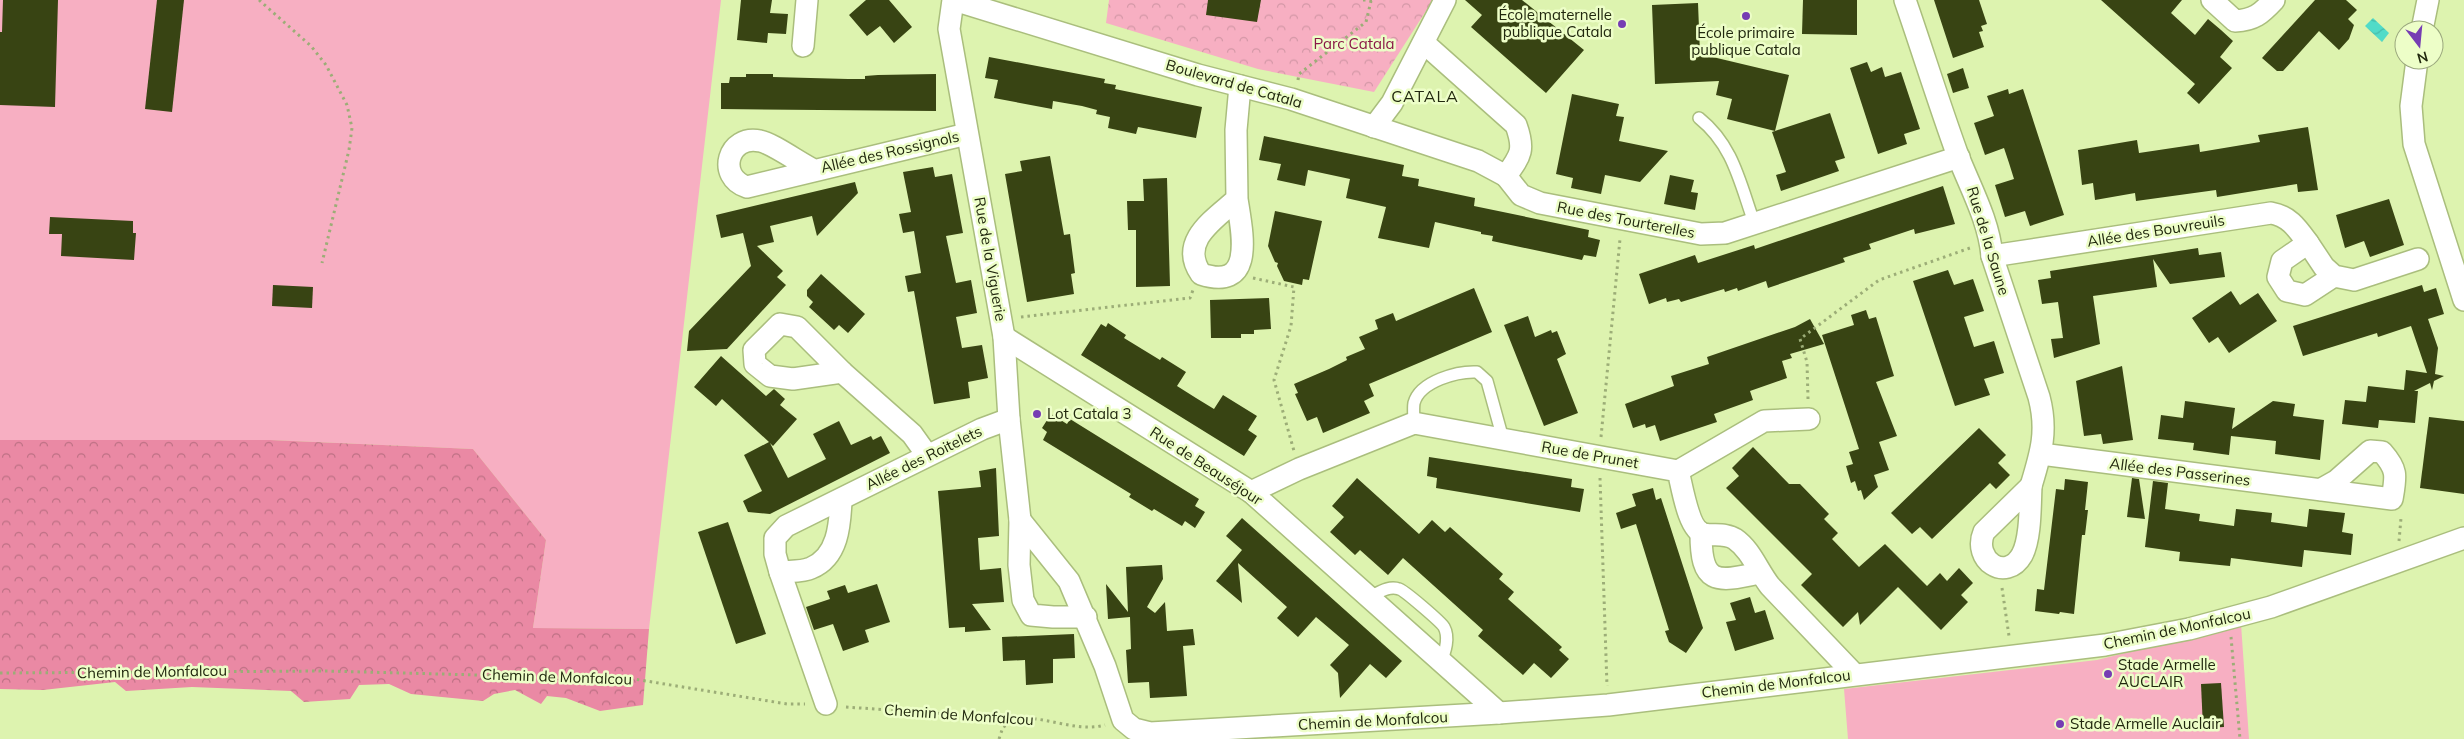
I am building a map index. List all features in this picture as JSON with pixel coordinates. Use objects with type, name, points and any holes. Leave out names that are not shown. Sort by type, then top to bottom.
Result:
[{"type":"street","points":[[803,46],[807,0]]},
{"type":"street","name":"Boulevard de Catala","points":[[954,0],[1240,86],[1291,99],[1374,127]]},
{"type":"street","name":"Rue de la Viguerie","points":[[954,0],[949,29],[1003,328],[1008,419],[1020,520],[1020,565],[1023,600],[1031,615],[1053,618],[1086,617]]},
{"type":"street","points":[[1374,127],[1392,103],[1445,0]]},
{"type":"street","name":"Rue de la Saune","points":[[1905,0],[1959,157],[1972,187],[2043,415],[2044,436],[2041,454],[2031,486],[2026,542],[2022,556],[2009,567],[1999,568],[1993,566],[1981,552],[1980,542],[1984,532],[2031,486]]},
{"type":"street","points":[[2212,0],[2235,21],[2249,21],[2259,16],[2274,0]]},
{"type":"street","points":[[2424,20],[2428,0]]},
{"type":"street","points":[[1424,44],[1516,125],[1522,141],[1520,157],[1506,176]]},
{"type":"street","points":[[2416,70],[2411,106],[2414,144],[2464,300]]},
{"type":"street","points":[[1238,199],[1196,238],[1192,253],[1194,264],[1201,274],[1223,278],[1233,273],[1240,264],[1242,250],[1236,130],[1240,86]]},
{"type":"street","name":"Rue des Tourterelles","points":[[1374,127],[1478,160],[1506,176],[1521,195],[1540,203],[1701,234],[1725,233],[1755,225],[1959,157]]},
{"type":"street","name":"Allée des Rossignols","points":[[814,170],[967,134]]},
{"type":"street","name":"Allée des Bouvreuils","points":[[1991,249],[2270,213],[2281,214],[2289,219],[2324,267],[2334,276]]},
{"type":"street","points":[[2308,243],[2282,262],[2278,276],[2286,291],[2305,296],[2334,276],[2354,280],[2418,259]]},
{"type":"street","name":"Rue de Beauséjour","points":[[1003,328],[1251,492],[1499,713]]},
{"type":"street","points":[[842,372],[912,434],[927,455]]},
{"type":"street","name":"Allée des Roitelets","points":[[826,704],[774,554],[775,538],[786,526],[841,500],[927,455],[1008,419]]},
{"type":"street","points":[[1809,419],[1764,421],[1678,471],[1694,526],[1701,533],[1735,539],[1752,558],[1759,573],[1854,674]]},
{"type":"street","points":[[1251,492],[1299,469],[1414,423]]},
{"type":"street","name":"Rue de Prunet","points":[[1414,423],[1678,471]]},
{"type":"street","points":[[2320,490],[2336,480],[2370,451],[2382,452],[2394,466],[2396,476],[2392,499]]},
{"type":"street","name":"Allée des Passerines","points":[[2041,454],[2392,499]]},
{"type":"street","points":[[780,572],[811,568],[829,557],[840,525],[841,500]]},
{"type":"street","points":[[1020,520],[1069,581],[1086,617],[1105,666],[1122,720]]},
{"type":"street","points":[[1701,533],[1703,560],[1709,574],[1715,578],[1732,579],[1759,573]]},
{"type":"street","name":"Chemin de Monfalcou","points":[[1122,720],[1134,729],[1150,733],[1608,705],[2105,645],[2228,619],[2271,607],[2464,538]]},
{"type":"lane","points":[[1699,118],[1715,131],[1728,150],[1755,225]]},
{"type":"lane","points":[[1414,423],[1414,404],[1424,388],[1464,371],[1477,372],[1487,381],[1503,438]]},
{"type":"lane","points":[[1369,597],[1390,588],[1400,589],[1444,626],[1446,651],[1442,662]]},
{"type":"path","points":[[259,0],[304,40],[326,65],[347,105],[351,120],[352,128],[349,150],[322,263]]},
{"type":"path","points":[[1299,74],[1366,22],[1372,1],[1363,0]]},
{"type":"path","points":[[1809,419],[1807,362],[1800,339],[1879,280],[1991,249]]},
{"type":"path","points":[[1233,273],[1294,287],[1291,326],[1274,380],[1299,469]]},
{"type":"path","points":[[1003,328],[1190,298],[1201,274]]},
{"type":"path","points":[[2392,499],[2403,507],[2398,546],[2403,561]]},
{"type":"path","points":[[1999,568],[2012,657]]},
{"type":"path","points":[[2228,619],[2240,739]]},
{"type":"path","name":"Chemin de Monfalcou","points":[[0,673],[324,671],[634,678],[787,704],[826,704],[1017,720],[1028,718],[1080,727],[1099,726],[1122,720]]},
{"type":"path","points":[[999,739],[1003,727],[1017,720]]},
{"type":"green space","points":[[0,0],[721,0],[649,629],[533,628],[546,540],[473,449],[270,440],[0,440]]},
{"type":"green space","name":"Parc Catala","points":[[1109,0],[1433,0],[1374,92],[1258,69],[1106,23]]},
{"type":"green space","points":[[0,440],[270,440],[473,449],[546,540],[533,628],[649,629],[643,705],[600,711],[566,698],[547,696],[541,704],[515,690],[494,694],[483,701],[411,694],[389,684],[359,685],[350,699],[304,702],[291,691],[192,687],[126,691],[115,682],[43,690],[0,689]]},
{"type":"green space","name":"Stade Armelle AUCLAIR","points":[[2241,624],[2249,739],[1848,739],[1844,689],[2097,660]]},
{"type":"water","points":[[2373,18],[2389,33],[2382,42],[2365,26]]},
{"type":"building","points":[[3,0],[58,0],[55,107],[0,105],[0,32],[2,32]]},
{"type":"building","points":[[157,0],[184,0],[172,112],[145,109]]},
{"type":"building","points":[[741,0],[772,0],[770,13],[788,14],[786,34],[768,33],[767,43],[737,40]]},
{"type":"building","points":[[866,0],[889,0],[912,27],[894,43],[880,26],[867,36],[849,15]]},
{"type":"building","points":[[1208,0],[1261,0],[1257,22],[1206,15]]},
{"type":"building","points":[[1465,0],[1522,0],[1584,50],[1546,93],[1471,27],[1482,15]]},
{"type":"building","points":[[1803,0],[1857,0],[1857,35],[1802,34]]},
{"type":"building","points":[[1934,0],[1979,0],[1987,24],[1981,26],[1983,31],[1979,32],[1984,47],[1953,58]]},
{"type":"building","points":[[2101,0],[2182,0],[2171,13],[2195,35],[2208,19],[2233,41],[2220,57],[2232,68],[2199,104],[2187,93],[2195,84]]},
{"type":"building","points":[[2315,0],[2346,0],[2357,10],[2348,19],[2354,25],[2349,39],[2339,50],[2319,31],[2283,71],[2277,71],[2262,58]]},
{"type":"building","points":[[1698,3],[1700,54],[1789,75],[1775,131],[1727,119],[1732,99],[1716,95],[1719,81],[1655,84],[1652,5]]},
{"type":"building","points":[[989,57],[1105,79],[1104,83],[1116,85],[1115,89],[1202,107],[1196,138],[1138,127],[1136,134],[1108,128],[1110,117],[1096,114],[1097,110],[1082,106],[1053,101],[1052,109],[994,98],[998,80],[985,78]]},
{"type":"building","points":[[1867,62],[1871,72],[1882,67],[1885,77],[1901,72],[1920,129],[1904,134],[1907,144],[1878,154],[1850,68]]},
{"type":"building","points":[[1963,68],[1969,88],[1953,93],[1947,74]]},
{"type":"building","points":[[746,74],[773,74],[773,77],[865,79],[865,76],[878,75],[936,74],[936,111],[721,109],[721,83],[729,83],[730,77],[746,77]]},
{"type":"building","points":[[2008,89],[2009,94],[2023,89],[2064,215],[2030,226],[2025,211],[2005,217],[1995,185],[2014,179],[2009,163],[2004,148],[1985,155],[1974,123],[1994,116],[1987,96]]},
{"type":"building","points":[[1572,94],[1619,104],[1616,116],[1624,117],[1619,141],[1668,151],[1640,182],[1605,175],[1601,194],[1571,188],[1573,178],[1556,174]]},
{"type":"building","points":[[1830,113],[1845,158],[1835,161],[1839,171],[1781,191],[1776,175],[1786,172],[1772,132]]},
{"type":"building","points":[[2308,127],[2318,190],[2298,192],[2297,184],[2217,197],[2216,190],[2136,201],[2135,193],[2095,200],[2093,183],[2082,185],[2078,150],[2137,140],[2139,153],[2199,144],[2200,152],[2260,142],[2258,135]]},
{"type":"building","points":[[1264,136],[1404,165],[1402,176],[1419,179],[1418,186],[1475,198],[1474,206],[1589,230],[1588,237],[1600,240],[1596,257],[1584,255],[1582,260],[1492,241],[1493,236],[1481,234],[1481,232],[1435,222],[1429,248],[1378,238],[1386,207],[1346,198],[1350,179],[1308,170],[1305,186],[1277,180],[1281,164],[1259,160]]},
{"type":"building","points":[[1050,156],[1064,235],[1070,234],[1075,273],[1071,274],[1074,294],[1027,302],[1005,174],[1022,171],[1020,161]]},
{"type":"building","points":[[933,167],[935,177],[952,174],[963,233],[946,236],[956,283],[971,280],[977,313],[956,317],[962,348],[982,345],[988,378],[968,382],[970,398],[934,404],[914,291],[908,292],[905,276],[921,273],[914,231],[903,233],[899,214],[911,212],[903,172]]},
{"type":"building","points":[[1670,175],[1694,180],[1691,192],[1698,193],[1695,210],[1664,204]]},
{"type":"building","points":[[1167,178],[1170,286],[1136,287],[1136,230],[1128,230],[1127,201],[1144,201],[1143,179]]},
{"type":"building","points":[[855,182],[858,193],[817,236],[812,216],[770,226],[774,242],[757,246],[783,271],[777,277],[786,285],[727,349],[687,351],[689,331],[751,266],[743,233],[721,238],[716,215]]},
{"type":"building","points":[[1943,186],[1955,224],[1915,234],[1914,229],[1869,244],[1871,249],[1843,258],[1845,262],[1768,288],[1766,281],[1738,291],[1737,288],[1725,292],[1724,289],[1681,302],[1679,299],[1667,302],[1666,298],[1649,304],[1639,274],[1695,255],[1698,263],[1754,245],[1755,249]]},
{"type":"building","points":[[2389,199],[2404,245],[2370,257],[2364,241],[2345,248],[2336,215]]},
{"type":"building","points":[[1275,211],[1322,221],[1309,280],[1303,279],[1302,285],[1284,281],[1277,266],[1278,263],[1275,262],[1268,246]]},
{"type":"building","points":[[50,217],[133,221],[133,233],[136,233],[134,260],[61,256],[62,234],[49,234]]},
{"type":"building","points":[[2198,248],[2199,255],[2221,252],[2225,277],[2170,284],[2153,259],[2157,287],[2093,296],[2100,344],[2054,358],[2051,339],[2063,338],[2058,302],[2042,304],[2038,280],[2051,278],[2050,271]]},
{"type":"building","points":[[1948,270],[1954,285],[1973,279],[1984,311],[1964,317],[1974,347],[1994,341],[2004,373],[1984,379],[1990,395],[1955,406],[1913,281]]},
{"type":"building","points":[[821,274],[865,314],[848,333],[839,325],[834,330],[809,307],[813,302],[807,296],[807,290]]},
{"type":"building","points":[[273,285],[313,287],[312,308],[272,306]]},
{"type":"building","points":[[2422,285],[2424,292],[2436,288],[2444,314],[2428,319],[2438,348],[2435,374],[2444,376],[2434,381],[2432,390],[2430,383],[2414,391],[2418,391],[2415,423],[2379,420],[2378,428],[2342,424],[2345,400],[2366,402],[2368,386],[2404,390],[2406,370],[2427,373],[2411,326],[2378,337],[2377,333],[2303,356],[2293,326]]},
{"type":"building","points":[[1474,288],[1492,332],[1369,384],[1374,396],[1364,401],[1370,413],[1323,433],[1317,417],[1307,421],[1295,394],[1298,393],[1294,384],[1329,369],[1347,360],[1346,357],[1365,349],[1359,337],[1378,329],[1375,320],[1393,313],[1396,321]]},
{"type":"building","points":[[2231,291],[2240,305],[2258,293],[2277,321],[2229,353],[2218,337],[2209,343],[2192,318]]},
{"type":"building","points":[[1269,298],[1271,329],[1254,330],[1254,334],[1241,334],[1241,338],[1211,338],[1210,300]]},
{"type":"building","points":[[1866,310],[1869,319],[1876,317],[1894,376],[1876,382],[1897,436],[1879,442],[1889,470],[1874,475],[1878,487],[1864,500],[1861,490],[1858,491],[1855,481],[1851,483],[1846,466],[1853,464],[1849,452],[1859,449],[1822,335],[1854,325],[1851,315]]},
{"type":"building","points":[[1528,316],[1535,337],[1551,330],[1552,333],[1557,331],[1566,354],[1557,359],[1578,413],[1544,426],[1504,325]]},
{"type":"building","points":[[1810,319],[1824,344],[1790,354],[1792,358],[1782,361],[1787,378],[1750,391],[1753,400],[1714,414],[1717,422],[1660,441],[1655,425],[1646,428],[1645,424],[1633,428],[1625,404],[1674,386],[1671,376],[1709,364],[1707,357],[1795,327]]},
{"type":"building","points":[[1108,323],[1126,335],[1124,338],[1160,360],[1162,357],[1186,372],[1177,386],[1196,398],[1214,409],[1223,395],[1257,416],[1248,430],[1257,436],[1244,456],[1081,355],[1101,324],[1106,327]]},
{"type":"building","points":[[721,356],[766,396],[774,389],[785,399],[780,405],[797,419],[773,446],[770,443],[788,478],[826,459],[813,434],[839,421],[851,445],[871,436],[873,440],[881,436],[890,453],[770,514],[748,512],[743,501],[762,491],[744,455],[769,442],[722,399],[716,406],[694,387]]},
{"type":"building","points":[[2122,366],[2133,440],[2103,444],[2101,434],[2084,436],[2076,381]]},
{"type":"building","points":[[2185,401],[2235,408],[2232,429],[2273,401],[2295,404],[2293,416],[2324,420],[2320,460],[2275,454],[2276,441],[2231,436],[2229,455],[2193,450],[2194,443],[2158,439],[2161,415],[2183,418]]},
{"type":"building","points":[[1051,414],[1067,424],[1070,419],[1199,499],[1195,506],[1205,512],[1195,528],[1185,521],[1182,526],[1154,509],[1152,511],[1129,497],[1131,494],[1043,440],[1047,432],[1042,428]]},
{"type":"building","points":[[2429,417],[2464,421],[2464,494],[2420,488]]},
{"type":"building","points":[[1979,428],[2006,455],[1998,463],[2010,475],[1996,489],[1990,483],[1932,539],[1920,527],[1912,534],[1891,513]]},
{"type":"building","points":[[1753,447],[1789,484],[1800,484],[1829,514],[1824,519],[1838,533],[1832,539],[1859,567],[1885,544],[1927,586],[1940,573],[1947,581],[1959,568],[1973,583],[1961,595],[1968,602],[1941,630],[1898,587],[1860,625],[1858,612],[1843,627],[1801,585],[1812,574],[1726,488],[1739,476],[1732,468]]},
{"type":"building","points":[[1429,457],[1572,479],[1571,487],[1584,489],[1580,512],[1436,488],[1437,478],[1427,476]]},
{"type":"building","points":[[996,468],[999,536],[978,538],[980,570],[1001,568],[1004,602],[972,604],[991,630],[965,632],[965,627],[949,628],[938,491],[981,487],[979,471]]},
{"type":"building","points":[[1357,478],[1419,534],[1432,520],[1445,532],[1450,527],[1503,574],[1499,579],[1514,592],[1508,599],[1562,647],[1559,650],[1569,659],[1551,678],[1534,663],[1523,675],[1478,636],[1483,630],[1403,558],[1388,575],[1360,550],[1355,555],[1330,532],[1344,517],[1332,506]]},
{"type":"building","points":[[2132,478],[2139,479],[2145,519],[2127,517]]},
{"type":"building","points":[[2065,479],[2088,482],[2085,510],[2088,510],[2085,535],[2082,535],[2074,614],[2035,611],[2037,589],[2044,590],[2056,489],[2064,490]]},
{"type":"building","points":[[2153,481],[2168,483],[2165,509],[2200,514],[2199,521],[2234,526],[2236,509],[2272,513],[2271,522],[2307,527],[2309,509],[2345,513],[2342,532],[2353,534],[2351,555],[2304,550],[2302,567],[2231,558],[2230,566],[2179,561],[2180,552],[2145,547]]},
{"type":"building","points":[[1653,488],[1656,500],[1661,498],[1703,628],[1686,653],[1669,642],[1665,631],[1669,630],[1636,524],[1621,529],[1616,513],[1636,506],[1632,494]]},
{"type":"building","points":[[1242,518],[1402,661],[1386,678],[1370,664],[1340,698],[1338,673],[1330,665],[1349,645],[1316,617],[1298,637],[1277,618],[1287,607],[1238,563],[1242,603],[1216,581],[1242,550],[1226,536]]},
{"type":"building","points":[[728,522],[766,634],[736,644],[698,532]]},
{"type":"building","points":[[1162,565],[1163,579],[1147,607],[1155,613],[1165,602],[1167,631],[1193,629],[1195,645],[1183,646],[1187,696],[1150,698],[1149,682],[1128,683],[1126,650],[1131,649],[1130,617],[1108,619],[1106,584],[1128,612],[1126,567]]},
{"type":"building","points":[[877,584],[890,622],[865,630],[869,642],[843,651],[833,624],[814,630],[806,607],[830,599],[827,591],[845,585],[848,593]]},
{"type":"building","points":[[1750,597],[1755,613],[1765,610],[1774,639],[1735,651],[1726,622],[1736,620],[1730,603]]},
{"type":"building","points":[[1074,634],[1075,658],[1053,659],[1053,683],[1026,685],[1025,660],[1003,661],[1002,637]]},
{"type":"building","points":[[2221,683],[2224,727],[2203,728],[2201,684]]},
{"type":"place","name":"École primaire publique Catala","points":[[1746,16]]},
{"type":"place","name":"École maternelle publique Catala","points":[[1622,24]]},
{"type":"place","name":"Lot Catala 3","points":[[1037,414]]},
{"type":"place","name":"Stade Armelle AUCLAIR","points":[[2108,674]]},
{"type":"place","name":"Stade Armelle Auclair","points":[[2060,724]]},
{"type":"district","name":"CATALA","points":[[1425,96]]}]
